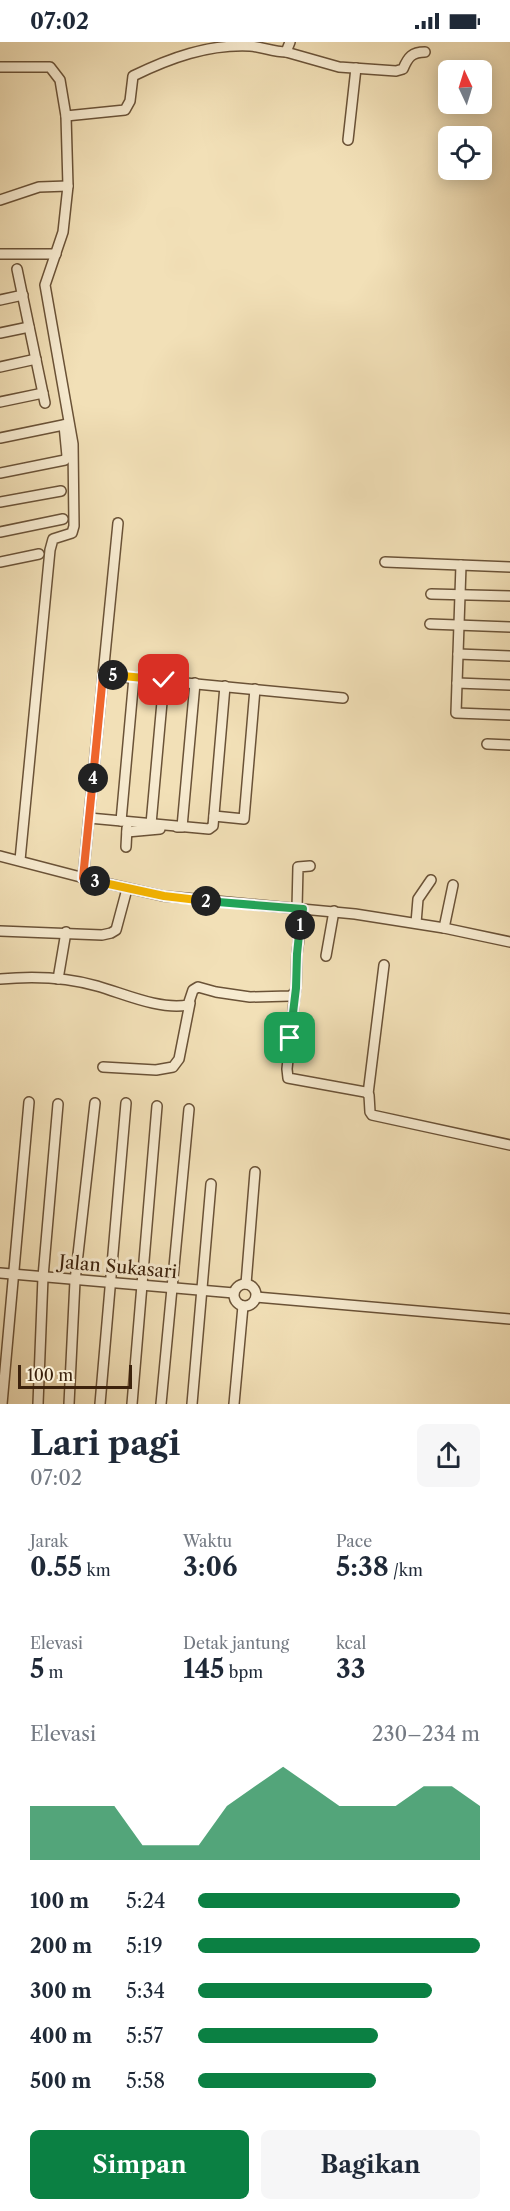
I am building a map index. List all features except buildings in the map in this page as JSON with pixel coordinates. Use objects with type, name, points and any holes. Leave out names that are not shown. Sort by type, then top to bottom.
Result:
[{"type":"street","points":[[286,52],[290,42]]},
{"type":"street","points":[[66,116],[125,110],[130,101],[133,76],[181,56],[225,46],[248,46],[286,52],[325,63],[399,71],[403,69],[410,56],[418,52],[425,52]]},
{"type":"street","points":[[0,67],[50,67],[60,80],[66,116],[68,186],[63,232],[45,285],[66,424],[67,456],[65,460],[0,473]]},
{"type":"street","points":[[348,140],[356,68]]},
{"type":"street","points":[[0,200],[39,187],[68,186]]},
{"type":"street","points":[[0,254],[56,254]]},
{"type":"street","points":[[0,402],[44,398],[17,269]]},
{"type":"street","points":[[0,300],[23,295]]},
{"type":"street","points":[[0,333],[29,327]]},
{"type":"street","points":[[0,367],[36,359]]},
{"type":"street","points":[[0,438],[66,424]]},
{"type":"street","points":[[20,860],[50,550],[53,539],[72,533],[74,530],[73,444],[66,424]]},
{"type":"street","points":[[0,502],[61,490]]},
{"type":"street","points":[[0,532],[63,519]]},
{"type":"street","points":[[83,878],[118,523]]},
{"type":"street","points":[[0,562],[39,554]]},
{"type":"street","points":[[385,562],[510,567]]},
{"type":"street","points":[[461,565],[456,713],[510,715]]},
{"type":"street","points":[[431,594],[510,596]]},
{"type":"street","points":[[430,624],[510,627]]},
{"type":"street","points":[[458,654],[510,656]]},
{"type":"street","points":[[103,675],[343,698]]},
{"type":"street","points":[[126,847],[125,825],[134,677]]},
{"type":"street","points":[[151,824],[164,680]]},
{"type":"street","points":[[182,827],[195,683]]},
{"type":"street","points":[[457,683],[510,684]]},
{"type":"street","points":[[125,825],[151,824],[209,829],[213,826],[225,686]]},
{"type":"street","points":[[214,816],[244,819],[255,689]]},
{"type":"street","points":[[487,744],[510,745]]},
{"type":"street","points":[[89,818],[125,825],[182,827]]},
{"type":"street","points":[[0,856],[127,889],[179,898],[334,911],[416,923],[510,942]]},
{"type":"street","points":[[310,866],[298,867],[300,908],[288,1078],[368,1094]]},
{"type":"street","points":[[416,923],[418,899],[431,880]]},
{"type":"street","points":[[444,928],[453,885]]},
{"type":"street","points":[[0,931],[102,935],[114,932],[127,889]]},
{"type":"street","points":[[326,956],[334,911]]},
{"type":"street","points":[[58,979],[66,932]]},
{"type":"street","points":[[384,965],[368,1094],[372,1115],[510,1145]]},
{"type":"street","points":[[0,979],[21,977],[58,979],[95,985],[163,1004],[184,1006],[190,1003]]},
{"type":"street","points":[[103,1067],[156,1070],[173,1067],[179,1059],[193,990],[198,987],[224,993],[262,997],[290,996],[295,993]]},
{"type":"street","points":[[2,1404],[29,1102]]},
{"type":"street","points":[[69,1404],[75,1281],[94,1103]]},
{"type":"street","points":[[100,1404],[126,1103]]},
{"type":"street","points":[[38,1404],[43,1278],[58,1104]]},
{"type":"street","points":[[132,1404],[157,1106]]},
{"type":"street","points":[[161,1404],[189,1109]]},
{"type":"street","points":[[246,1284],[255,1172]]},
{"type":"street","points":[[192,1404],[211,1184]]},
{"type":"street","name":"Jalan Sukasari","points":[[0,1274],[234,1293]]},
{"type":"street","points":[[246,1284],[252,1287],[256,1297],[253,1303],[243,1306],[237,1303],[234,1293],[237,1287],[246,1284]]},
{"type":"street","points":[[256,1297],[510,1319]]},
{"type":"street","points":[[234,1404],[243,1306]]},
{"type":"route","points":[[164,680],[103,675],[83,878],[164,896],[303,909],[290,1038]]}]
